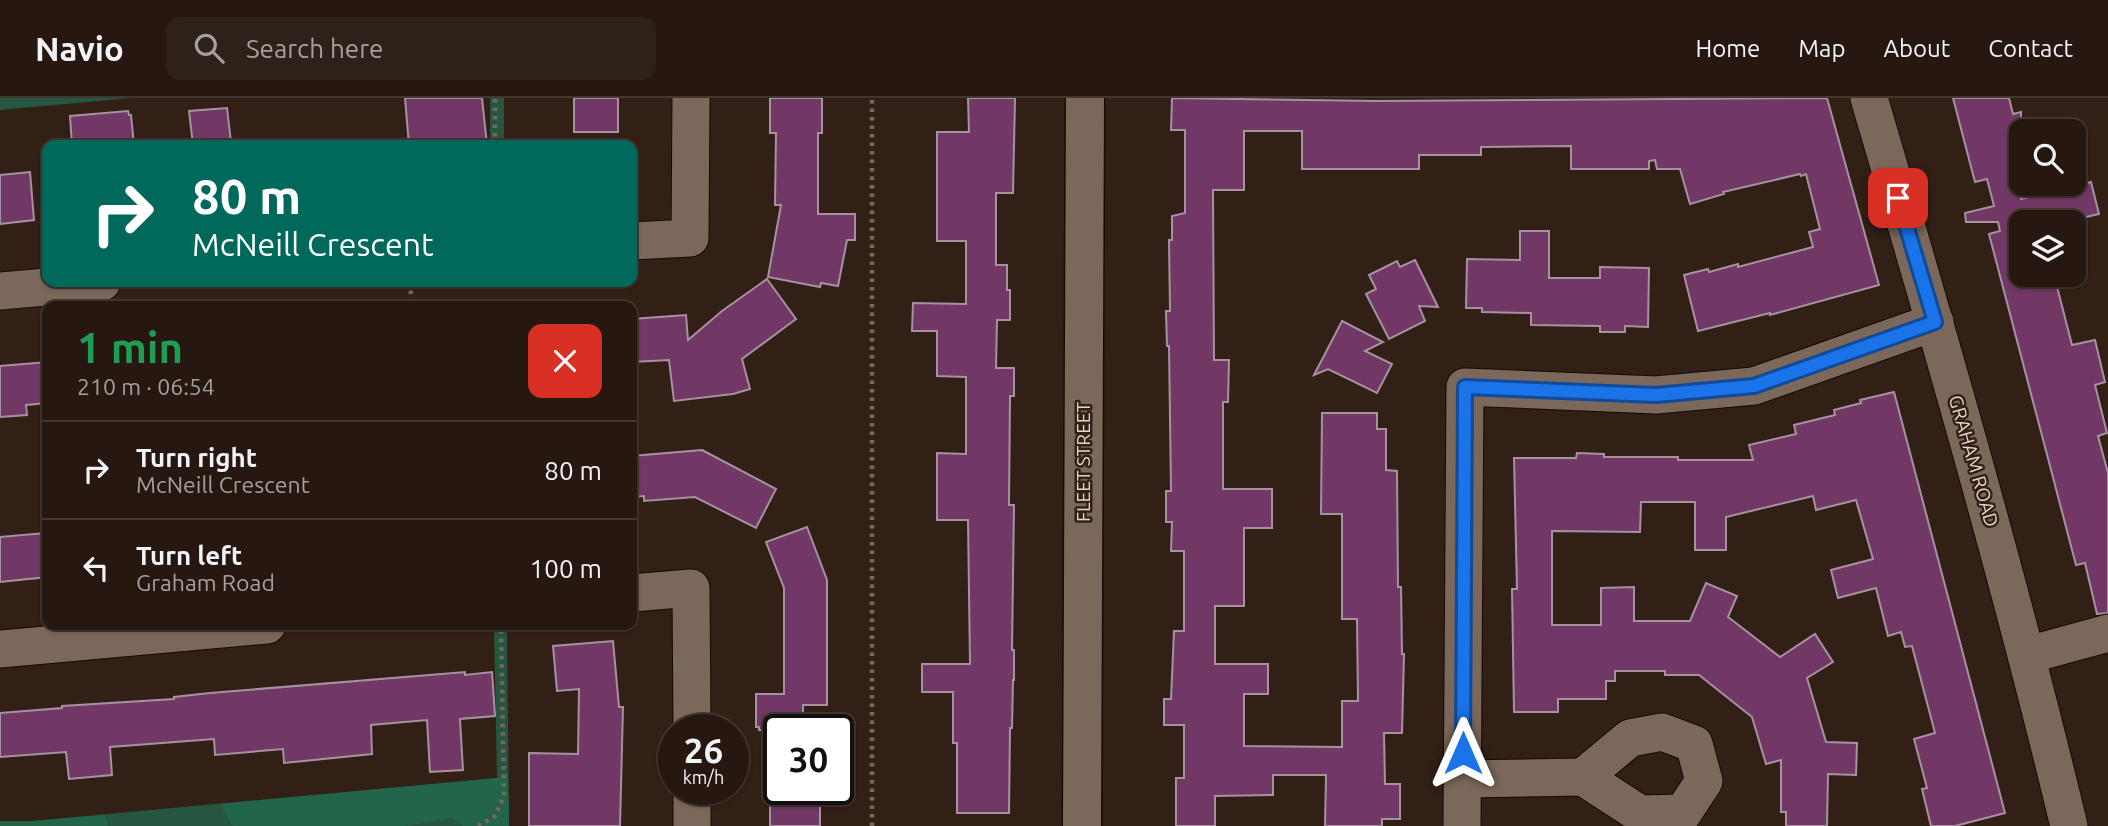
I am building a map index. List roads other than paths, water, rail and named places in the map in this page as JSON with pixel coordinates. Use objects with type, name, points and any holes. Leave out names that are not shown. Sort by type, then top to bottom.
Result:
[{"type":"street","points":[[637,241],[690,238],[691,98]]},
{"type":"street","name":"FLEET STREET","points":[[1082,826],[1085,98]]},
{"type":"street","name":"GRAHAM ROAD","points":[[1869,98],[2028,655],[2069,826]]},
{"type":"street","points":[[0,291],[45,287]]},
{"type":"street","points":[[1462,826],[1465,387],[1656,395],[1754,386],[1935,322]]},
{"type":"street","points":[[637,593],[691,588],[692,714]]},
{"type":"street","points":[[0,649],[211,630]]},
{"type":"street","points":[[2028,655],[2108,633]]},
{"type":"street","points":[[1462,779],[1583,777]]},
{"type":"street","points":[[692,805],[692,826]]}]
